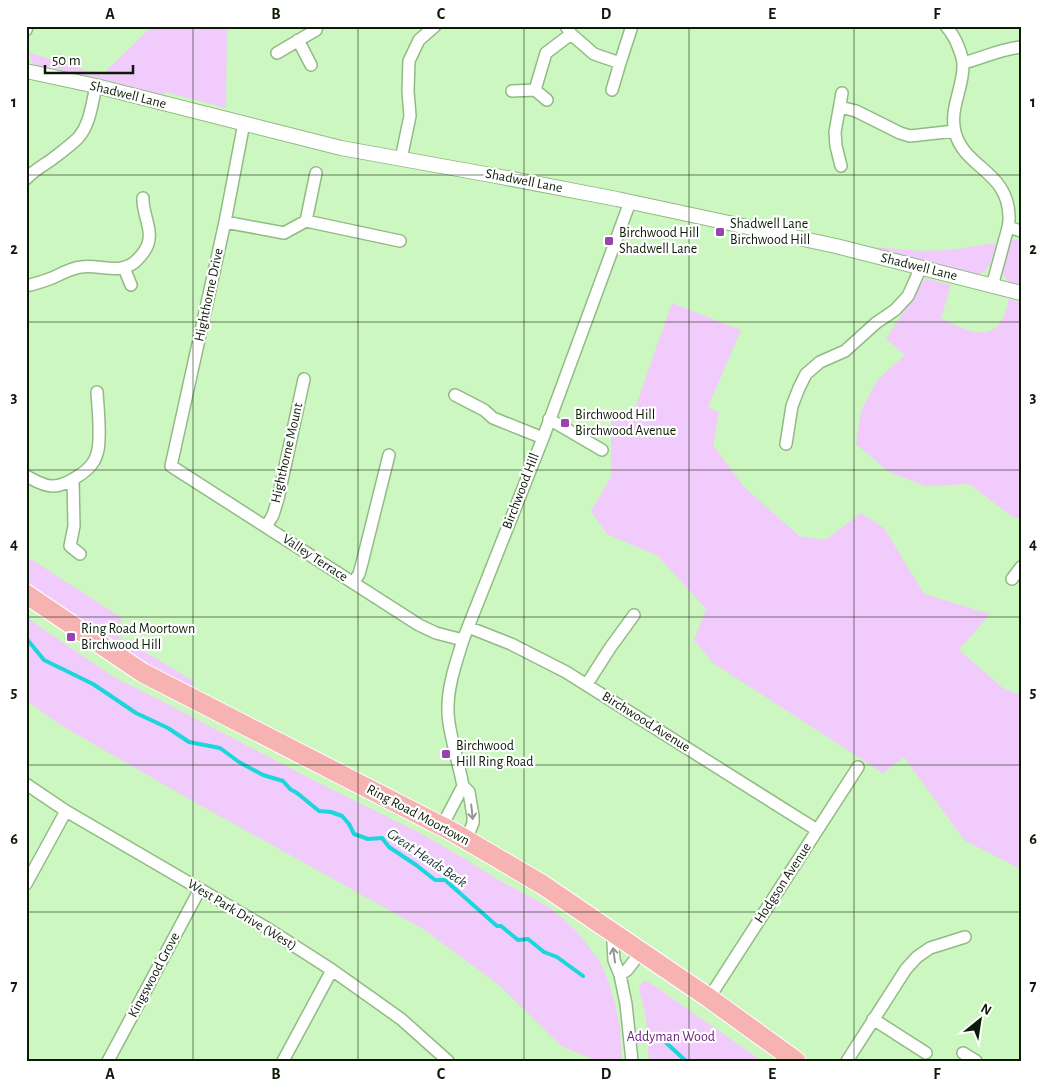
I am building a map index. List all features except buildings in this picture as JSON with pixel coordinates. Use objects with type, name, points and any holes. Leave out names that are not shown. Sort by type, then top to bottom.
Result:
[{"type":"highway","name":"Ring Road Moortown","points":[[26,594],[143,673],[442,826],[543,886],[709,998],[796,1061]]},
{"type":"street","points":[[26,30],[27,26]]},
{"type":"street","points":[[277,53],[316,30],[317,26]]},
{"type":"street","points":[[401,159],[410,116],[408,61],[419,40],[435,26]]},
{"type":"street","points":[[612,90],[632,26]]},
{"type":"street","points":[[946,26],[955,39],[963,63],[954,119],[958,141],[965,152],[994,179],[1002,190],[1007,202],[1008,227],[992,286]]},
{"type":"street","points":[[535,90],[546,53],[568,30],[594,54],[620,64]]},
{"type":"street","points":[[298,40],[312,65]]},
{"type":"street","points":[[963,63],[1007,49],[1021,48]]},
{"type":"street","name":"Shadwell Lane","points":[[26,71],[96,86],[341,148],[630,202],[836,246],[1021,293]]},
{"type":"street","points":[[26,179],[33,171],[79,137],[88,119],[96,86]]},
{"type":"street","points":[[512,91],[535,90],[547,100]]},
{"type":"street","points":[[840,166],[835,132],[842,94]]},
{"type":"street","points":[[840,107],[856,111],[910,136],[955,131]]},
{"type":"street","name":"Highthorne Drive","points":[[171,466],[225,222],[244,123]]},
{"type":"street","points":[[306,220],[316,174]]},
{"type":"street","points":[[26,286],[81,266],[113,269],[124,268],[135,262],[149,243],[149,230],[143,198]]},
{"type":"street","name":"Birchwood Hill","points":[[466,840],[473,822],[473,816],[469,792],[463,786],[448,713],[453,671],[463,640],[542,438],[630,202]]},
{"type":"street","points":[[225,222],[284,233],[306,220],[400,241]]},
{"type":"street","points":[[1008,227],[1021,231]]},
{"type":"street","points":[[124,268],[131,285]]},
{"type":"street","points":[[786,444],[792,406],[798,388],[806,374],[820,362],[845,352],[876,323],[895,310],[908,296],[921,268]]},
{"type":"street","name":"Highthorne Mount","points":[[266,527],[276,507],[304,379]]},
{"type":"street","points":[[26,476],[40,483],[52,486],[62,484],[86,470],[94,461],[98,451],[99,439],[97,392]]},
{"type":"street","points":[[458,401],[484,410],[493,418],[542,438]]},
{"type":"street","points":[[549,419],[602,450]]},
{"type":"street","points":[[353,582],[362,563],[388,455]]},
{"type":"street","name":"Valley Terrace","points":[[171,466],[419,625],[436,633],[463,640]]},
{"type":"street","points":[[72,479],[74,526],[70,546],[80,554]]},
{"type":"street","points":[[1012,579],[1021,567]]},
{"type":"street","points":[[587,684],[634,614]]},
{"type":"street","name":"Birchwood Avenue","points":[[468,627],[503,640],[541,658],[587,684],[817,830]]},
{"type":"street","name":"Hodgson Avenue","points":[[709,998],[858,767]]},
{"type":"street","name":"West Park Drive (West)","points":[[26,784],[66,811],[265,927],[332,970],[401,1019],[448,1061]]},
{"type":"street","points":[[442,826],[463,786]]},
{"type":"street","points":[[26,884],[66,811]]},
{"type":"street","name":"Kingswood Grove","points":[[108,1061],[200,889]]},
{"type":"street","points":[[615,934],[613,942],[614,960],[620,975],[626,1004],[632,1061]]},
{"type":"street","points":[[847,1061],[906,969],[917,957],[930,948],[965,937]]},
{"type":"street","points":[[620,975],[627,970],[641,952]]},
{"type":"street","points":[[284,1061],[332,970]]},
{"type":"street","points":[[873,1019],[926,1053]]},
{"type":"street","points":[[963,1053],[976,1061]]},
{"type":"green space","points":[[151,26],[227,26],[226,108],[166,92],[164,95],[38,67],[30,58],[30,53],[102,75]]},
{"type":"green space","points":[[1021,239],[1021,287],[1007,279],[1004,274],[1003,262],[1010,241]]},
{"type":"green space","points":[[996,243],[988,268],[975,275],[865,246],[920,251],[948,250]]},
{"type":"green space","points":[[925,278],[951,285],[941,318],[966,330],[983,333],[990,331],[1003,318],[1009,299],[1021,302],[1021,518],[1014,518],[969,484],[925,486],[889,472],[856,444],[861,411],[878,379],[905,355],[886,339]]},
{"type":"green space","points":[[672,303],[741,330],[708,407],[719,412],[713,445],[744,487],[799,536],[825,540],[861,513],[884,528],[924,594],[990,614],[959,650],[1003,688],[1021,695],[1021,869],[964,840],[904,757],[883,773],[713,663],[694,640],[706,609],[658,556],[607,534],[591,511],[611,477],[611,421],[635,408]]},
{"type":"green space","points":[[26,556],[122,618],[115,634],[195,682],[189,688],[154,670],[26,586]]},
{"type":"green space","points":[[26,616],[114,677],[418,832],[500,881],[549,907],[579,934],[600,962],[615,1003],[620,1027],[622,1061],[597,1061],[561,1046],[499,985],[423,929],[189,799],[59,724],[26,700]]},
{"type":"green space","name":"Addyman Wood","points":[[643,981],[647,981],[659,989],[762,1061],[649,1061],[646,1017],[639,988]]},
{"type":"waterway","name":"Great Heads Beck","points":[[26,638],[44,660],[93,684],[136,713],[168,728],[189,742],[220,748],[239,762],[263,775],[283,781],[290,789],[319,811],[331,812],[342,816],[354,834],[368,839],[382,838],[389,847],[435,880],[445,880],[497,926],[501,926],[518,940],[528,939],[544,952],[557,957],[583,976]]},
{"type":"waterway","name":"Great Heads Beck","points":[[663,1040],[686,1061]]},
{"type":"place","name":"Shadwell Lane Birchwood Hill","points":[[720,232]]},
{"type":"place","name":"Birchwood Hill Shadwell Lane","points":[[609,241]]},
{"type":"place","name":"Birchwood Hill Birchwood Avenue","points":[[565,423]]},
{"type":"place","name":"Ring Road Moortown Birchwood Hill","points":[[71,637]]},
{"type":"place","name":"Birchwood Hill Ring Road","points":[[446,754]]}]
